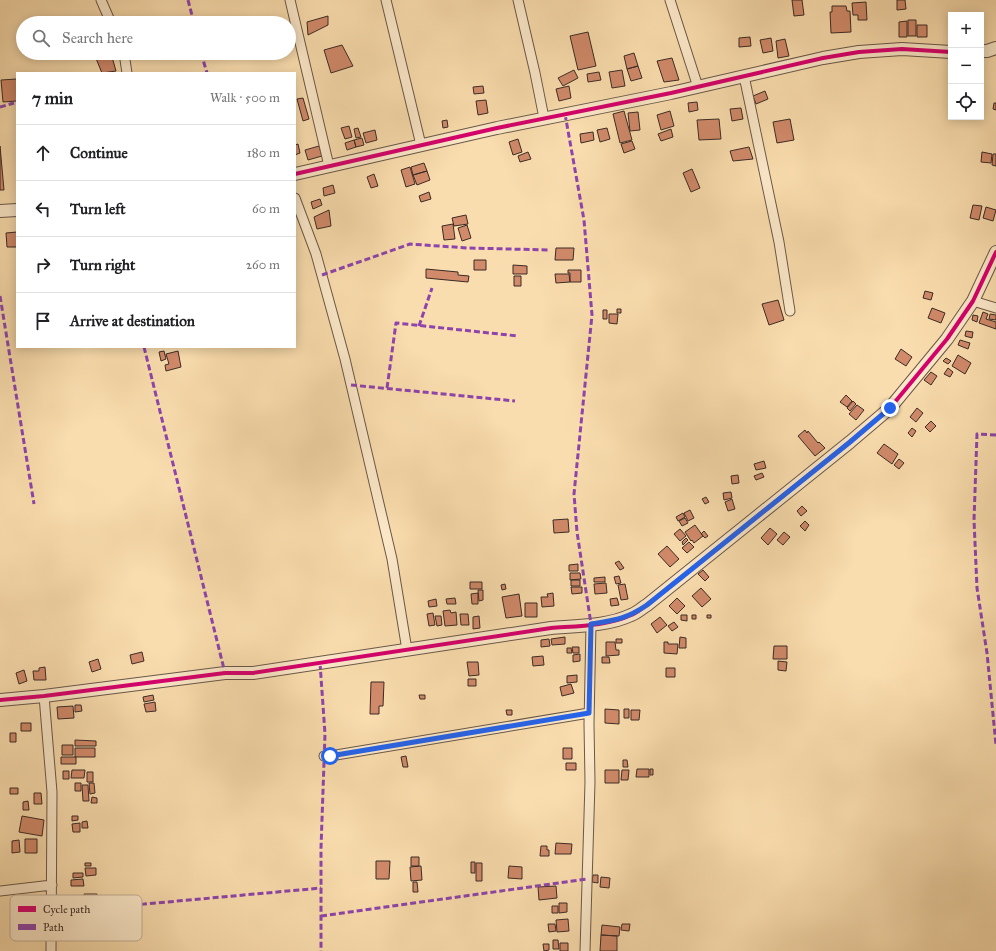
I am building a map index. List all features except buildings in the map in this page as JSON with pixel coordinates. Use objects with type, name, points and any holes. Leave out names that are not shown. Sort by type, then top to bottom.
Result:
[{"type":"street","points":[[101,0],[108,16]]},
{"type":"street","points":[[290,0],[294,16]]},
{"type":"street","points":[[386,0],[421,145]]},
{"type":"street","points":[[518,0],[536,73],[544,118]]},
{"type":"street","points":[[670,0],[698,86]]},
{"type":"street","points":[[296,26],[328,166]]},
{"type":"street","points":[[984,51],[996,48]]},
{"type":"street","points":[[296,174],[544,118],[859,52],[902,49],[948,52]]},
{"type":"street","points":[[125,60],[127,72]]},
{"type":"street","points":[[744,76],[775,221],[790,310]]},
{"type":"street","points":[[296,201],[316,254],[345,359],[392,559],[406,650]]},
{"type":"street","points":[[0,211],[16,210]]},
{"type":"street","points":[[0,700],[44,696],[225,673],[253,672],[551,628],[591,624],[616,620],[632,615],[647,605],[855,437],[894,402],[947,339],[973,301],[996,252]]},
{"type":"street","points":[[973,301],[996,308]]},
{"type":"street","points":[[585,951],[590,782],[589,713],[591,624]]},
{"type":"street","points":[[44,696],[52,792],[52,895]]},
{"type":"street","points":[[324,756],[589,713]]},
{"type":"street","points":[[0,891],[52,885]]},
{"type":"street","points":[[51,941],[51,951]]},
{"type":"marked path","points":[[188,0],[192,16]]},
{"type":"marked path","points":[[203,60],[207,72]]},
{"type":"marked path","points":[[0,107],[14,103]]},
{"type":"marked path","points":[[565,114],[584,220],[592,315],[574,494],[577,532],[591,624]]},
{"type":"marked path","points":[[322,275],[410,244],[468,248],[550,250]]},
{"type":"marked path","points":[[419,326],[432,288]]},
{"type":"marked path","points":[[0,296],[34,504]]},
{"type":"marked path","points":[[387,388],[396,323],[518,336]]},
{"type":"marked path","points":[[144,348],[225,673]]},
{"type":"marked path","points":[[351,385],[515,401]]},
{"type":"marked path","points":[[996,435],[977,434],[974,520],[977,588],[987,653],[996,745]]},
{"type":"marked path","points":[[320,663],[325,734],[321,848],[321,951]]},
{"type":"marked path","points":[[321,916],[587,879]]},
{"type":"marked path","points":[[142,904],[321,888]]},
{"type":"cycle path","points":[[296,174],[497,128],[671,93],[823,58],[859,52],[902,49],[948,52]]},
{"type":"cycle path","points":[[0,700],[44,696],[225,673],[253,673],[551,628],[581,626],[622,619],[637,612],[647,605],[850,442],[890,408],[947,339],[973,301],[996,252]]},
{"type":"route","points":[[330,756],[589,713],[591,624],[616,620],[632,615],[647,605],[850,442],[890,408]]}]
